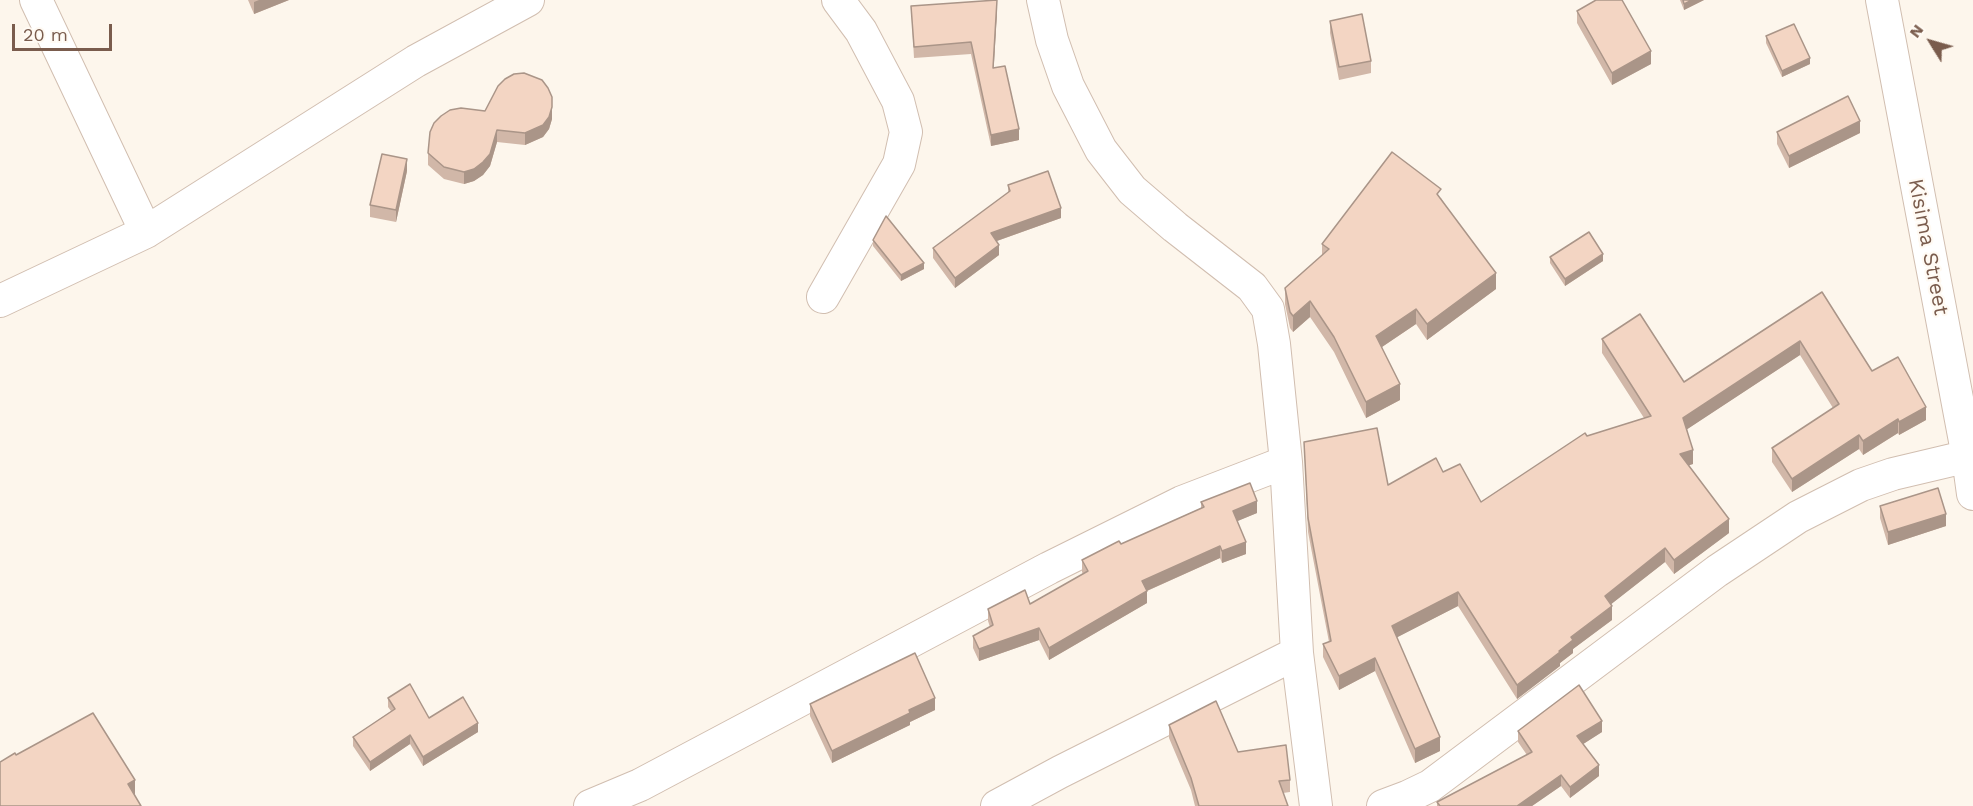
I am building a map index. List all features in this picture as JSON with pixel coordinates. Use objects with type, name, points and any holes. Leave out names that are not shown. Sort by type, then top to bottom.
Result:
[{"type":"street","points":[[36,0],[146,232]]},
{"type":"street","points":[[0,301],[146,232],[416,61],[528,0]]},
{"type":"street","points":[[823,297],[899,164],[906,132],[898,101],[861,31],[838,0]]},
{"type":"street","points":[[1043,0],[1052,40],[1068,86],[1101,150],[1132,190],[1252,287],[1268,309],[1274,344],[1286,462],[1297,653],[1316,806]]},
{"type":"street","name":"Kisima Street","points":[[1882,0],[1970,456],[1973,494]]},
{"type":"street","points":[[1383,806],[1430,786],[1717,572],[1797,517],[1862,485],[1893,474],[1970,456]]},
{"type":"street","points":[[590,806],[640,785],[1049,568],[1182,502],[1286,462]]},
{"type":"street","points":[[997,806],[1297,653]]},
{"type":"building","points":[[997,0],[993,68],[1005,66],[1019,129],[991,135],[971,42],[914,47],[911,6]]},
{"type":"building","points":[[1596,0],[1622,0],[1651,51],[1612,73],[1577,11]]},
{"type":"building","points":[[1362,14],[1371,61],[1339,67],[1330,21]]},
{"type":"building","points":[[1794,24],[1810,58],[1782,71],[1766,36]]},
{"type":"building","points":[[524,73],[542,80],[552,97],[549,117],[543,125],[525,133],[497,130],[490,154],[474,169],[464,172],[444,167],[428,153],[430,132],[434,123],[441,116],[450,110],[461,108],[485,111],[498,86],[505,79],[514,74]]},
{"type":"building","points":[[1848,96],[1860,121],[1789,156],[1777,132]]},
{"type":"building","points":[[1392,152],[1441,189],[1437,194],[1496,273],[1427,324],[1416,309],[1376,336],[1400,384],[1366,402],[1334,337],[1310,301],[1293,316],[1285,288],[1329,249],[1322,244]]},
{"type":"building","points":[[382,154],[407,159],[396,210],[370,205]]},
{"type":"building","points":[[1048,171],[1061,208],[991,233],[999,245],[955,278],[933,248],[1010,191],[1008,185]]},
{"type":"building","points":[[886,216],[924,263],[901,275],[873,240]]},
{"type":"building","points":[[1589,232],[1603,254],[1565,279],[1550,257]]},
{"type":"building","points":[[1822,292],[1872,371],[1898,357],[1926,407],[1899,422],[1898,419],[1863,441],[1859,435],[1792,479],[1772,448],[1839,404],[1800,341],[1683,418],[1693,450],[1680,454],[1729,519],[1674,560],[1665,548],[1605,596],[1612,606],[1571,637],[1573,640],[1560,652],[1517,685],[1458,592],[1392,626],[1440,737],[1415,749],[1375,658],[1339,676],[1323,644],[1331,641],[1308,518],[1304,442],[1377,428],[1388,485],[1436,458],[1443,472],[1460,464],[1481,502],[1585,433],[1587,436],[1651,416],[1602,339],[1640,314],[1684,382]]},
{"type":"building","points":[[1250,483],[1257,501],[1233,511],[1246,542],[1222,551],[1220,546],[1142,581],[1147,591],[1049,648],[1039,628],[979,649],[973,636],[993,625],[988,609],[1025,590],[1030,604],[1088,571],[1082,560],[1119,541],[1121,544],[1204,507],[1201,502]]},
{"type":"building","points":[[1938,488],[1946,514],[1888,532],[1880,506]]},
{"type":"building","points":[[915,653],[935,698],[909,710],[910,713],[832,751],[810,704]]},
{"type":"building","points":[[410,684],[429,718],[463,697],[478,723],[423,757],[410,735],[370,762],[353,737],[395,709],[388,698]]},
{"type":"building","points":[[1579,685],[1602,721],[1577,736],[1599,765],[1570,787],[1561,775],[1517,806],[1440,806],[1437,802],[1532,752],[1518,731]]},
{"type":"building","points":[[1216,701],[1238,752],[1286,745],[1290,780],[1279,781],[1288,806],[1199,806],[1191,778],[1169,725]]},
{"type":"building","points":[[93,713],[135,780],[128,784],[141,806],[0,806],[0,762]]}]
